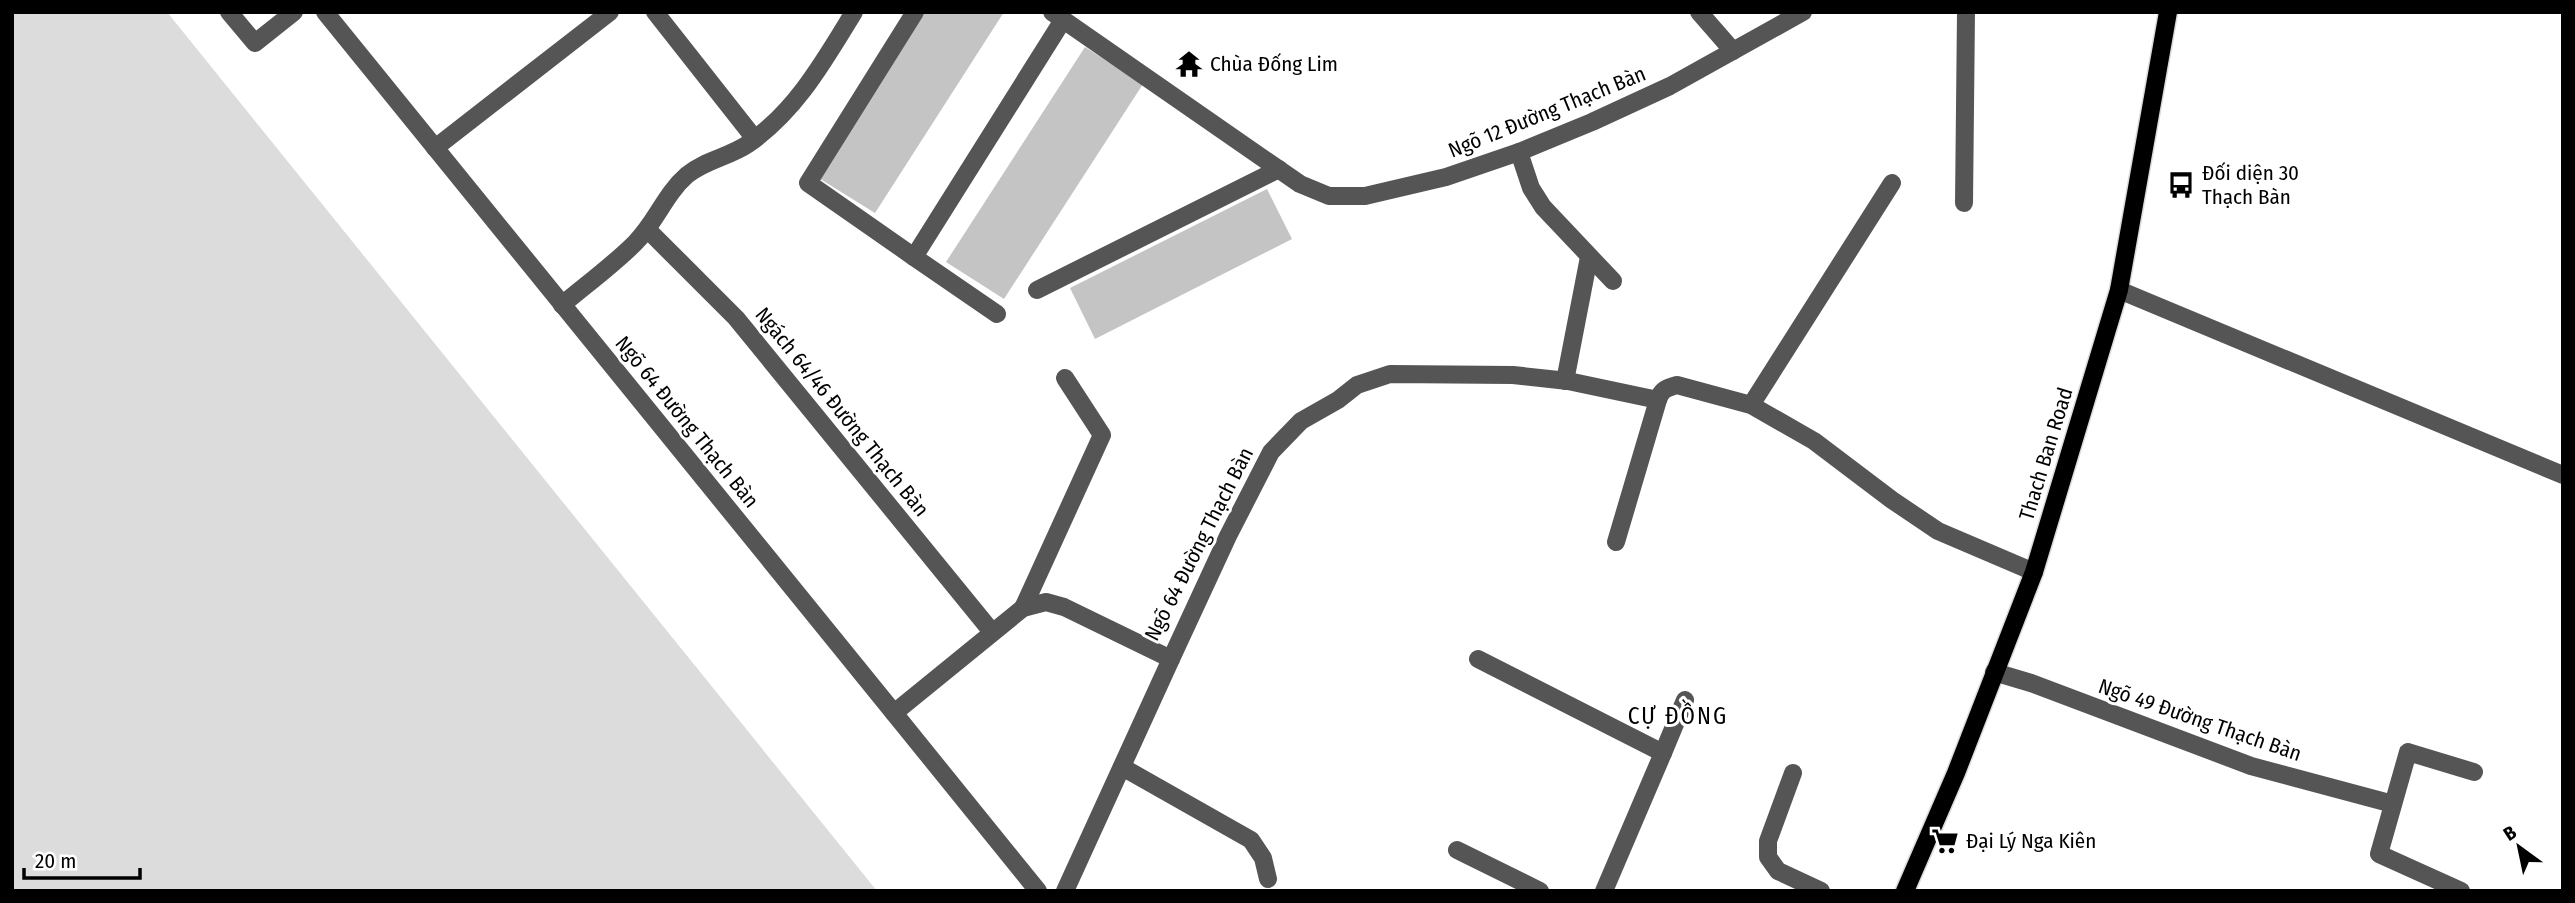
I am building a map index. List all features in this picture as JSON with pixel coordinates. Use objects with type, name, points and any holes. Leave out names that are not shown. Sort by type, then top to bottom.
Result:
[{"type":"main road","name":"Thach Ban Road","points":[[1905,891],[1956,773],[2034,572],[2119,290],[2168,12]]},
{"type":"street","points":[[229,12],[255,43],[294,12]]},
{"type":"street","name":"Ngõ 64 Đường Thạch Bàn","points":[[325,12],[1038,891]]},
{"type":"street","points":[[435,148],[610,12]]},
{"type":"street","points":[[655,12],[755,139]]},
{"type":"street","points":[[562,305],[636,242],[671,191],[687,175],[704,164],[745,146],[796,100],[816,75],[854,12]]},
{"type":"street","points":[[915,12],[808,183],[997,314]]},
{"type":"street","points":[[1699,12],[1733,51]]},
{"type":"street","name":"Ngõ 12 Đường Thạch Bàn","points":[[1058,16],[1300,184],[1329,196],[1365,196],[1446,177],[1519,152],[1670,86],[1803,12]]},
{"type":"street","points":[[1964,203],[1966,12]]},
{"type":"street","points":[[914,257],[1058,16]]},
{"type":"street","points":[[1519,152],[1536,198],[1613,282]]},
{"type":"street","points":[[1037,290],[1279,169]]},
{"type":"street","points":[[1751,405],[1892,183]]},
{"type":"street","name":"Ngách 64/46 Đường Thạch Bàn","points":[[647,229],[713,293],[752,337],[992,632]]},
{"type":"street","points":[[1565,381],[1589,257]]},
{"type":"street","points":[[2119,290],[2563,475]]},
{"type":"street","name":"Ngõ 64 Đường Thạch Bàn","points":[[1023,608],[1046,602],[1064,607],[1171,659],[1248,493],[1270,452],[1301,421],[1329,406],[1357,385],[1375,377],[1420,373],[1513,375],[1565,381],[1658,401]]},
{"type":"street","points":[[894,713],[1023,608],[1102,435],[1065,378]]},
{"type":"street","points":[[1616,542],[1661,393],[1667,387],[1676,385],[1751,405],[1814,441],[1938,531],[2034,572]]},
{"type":"street","points":[[1065,891],[1171,659]]},
{"type":"street","points":[[1478,659],[1663,752]]},
{"type":"street","name":"Ngõ 49 Đường Thạch Bàn","points":[[1994,672],[2031,683],[2250,766],[2393,804]]},
{"type":"street","points":[[1604,891],[1685,700]]},
{"type":"street","points":[[2461,891],[2379,854],[2408,752],[2474,772]]},
{"type":"street","points":[[1122,767],[1251,840],[1263,858],[1268,878]]},
{"type":"street","points":[[1793,773],[1768,841],[1768,857],[1778,871],[1821,891]]},
{"type":"street","points":[[1457,850],[1540,891]]},
{"type":"shaded area","points":[[12,12],[167,12],[877,891],[12,891]]},
{"type":"building","points":[[922,12],[1004,12],[875,213],[817,177]]},
{"type":"building","points":[[1085,47],[1143,84],[1004,299],[946,262]]},
{"type":"building","points":[[1267,189],[1292,239],[1095,339],[1070,288]]},
{"type":"place","name":"Chùa Đống Lim","points":[[1189,64]]},
{"type":"place","name":"Đối diện 30 Thạch Bàn","points":[[2181,185]]},
{"type":"place","name":"Đại Lý Nga Kiên","points":[[1945,841]]},
{"type":"district","name":"CỰ ĐỒNG","points":[[1678,716]]}]
